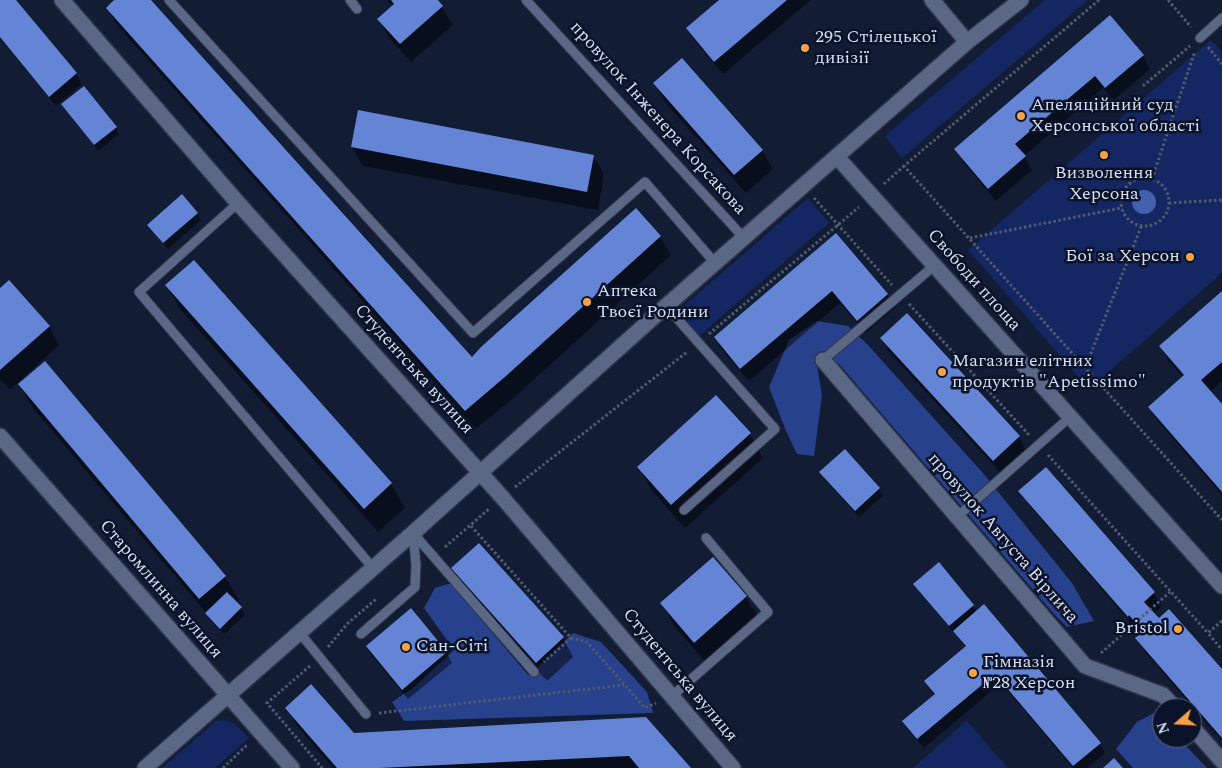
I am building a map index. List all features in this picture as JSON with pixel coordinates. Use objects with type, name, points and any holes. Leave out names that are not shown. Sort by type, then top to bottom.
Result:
[{"type":"street","points":[[932,0],[967,42]]},
{"type":"street","points":[[145,768],[967,42],[1021,0]]},
{"type":"street","name":"Студентська вулиця","points":[[70,3],[238,203],[502,497],[733,768]]},
{"type":"street","name":"Свободи площа","points":[[837,157],[1222,586]]},
{"type":"street","name":"провулок Августа Вірлича","points":[[823,360],[1085,666],[1163,694],[1166,698]]},
{"type":"street","name":"Старомлинна вулиця","points":[[0,436],[292,768]]},
{"type":"street","points":[[1202,738],[1222,761]]},
{"type":"lane","points":[[169,0],[473,333],[645,182],[715,263]]},
{"type":"lane","points":[[350,0],[358,9]]},
{"type":"lane","name":"провулок Інженера Корсакова","points":[[526,0],[744,238]]},
{"type":"lane","points":[[1200,38],[1222,18]]},
{"type":"lane","points":[[238,203],[139,292],[373,568]]},
{"type":"lane","points":[[823,360],[934,266]]},
{"type":"lane","points":[[666,306],[775,429],[684,510]]},
{"type":"lane","points":[[958,516],[1070,417]]},
{"type":"lane","points":[[361,634],[414,587],[416,565],[413,533]]},
{"type":"lane","points":[[413,533],[534,672]]},
{"type":"lane","points":[[672,696],[768,612],[706,538]]},
{"type":"lane","points":[[299,632],[366,714]]},
{"type":"path","points":[[502,497],[698,343],[839,225],[904,166],[1099,0]]},
{"type":"path","points":[[1168,0],[1222,64]]},
{"type":"path","points":[[1143,86],[1200,38]]},
{"type":"path","points":[[1152,178],[1200,38]]},
{"type":"path","points":[[904,166],[1222,520]]},
{"type":"path","points":[[1144,177],[1152,178],[1160,182],[1165,188],[1170,203],[1164,218],[1150,226],[1141,227],[1126,219],[1121,208],[1121,196],[1124,188],[1130,182],[1144,177]]},
{"type":"path","points":[[803,186],[1038,444],[1222,650]]},
{"type":"path","points":[[1170,203],[1222,200]]},
{"type":"path","points":[[970,238],[1121,208]]},
{"type":"path","points":[[1085,368],[1141,227]]},
{"type":"path","points":[[470,526],[571,638],[587,642],[644,708],[672,696]]},
{"type":"path","points":[[1085,666],[1170,592]]},
{"type":"path","points":[[1208,633],[1222,621]]},
{"type":"path","points":[[534,672],[571,638]]},
{"type":"path","points":[[366,714],[624,685]]},
{"type":"path","points":[[267,703],[322,768]]},
{"type":"path","points":[[223,768],[242,751],[259,731]]},
{"type":"shaded area","points":[[1045,0],[1088,0],[902,158],[885,136]]},
{"type":"shaded area","points":[[1211,40],[1222,52],[1222,273],[1089,389],[968,250]]},
{"type":"shaded area","points":[[1144,190],[1153,193],[1156,202],[1153,211],[1144,214],[1135,211],[1132,202],[1135,193]]},
{"type":"shaded area","points":[[808,198],[829,223],[699,336],[678,311]]},
{"type":"shaded area","points":[[817,321],[848,326],[868,345],[982,472],[1072,583],[1094,621],[1067,627],[1053,613],[839,364],[816,360],[822,395],[814,456],[797,454],[769,387],[789,340]]},
{"type":"shaded area","points":[[451,583],[528,675],[573,633],[601,642],[647,692],[653,713],[404,721],[392,702],[414,687],[454,650],[424,608],[435,588]]},
{"type":"shaded area","points":[[1152,714],[1152,748],[1188,748],[1207,768],[1133,768],[1116,749],[1137,722]]},
{"type":"shaded area","points":[[224,720],[235,724],[249,738],[215,768],[162,768],[216,721]]},
{"type":"shaded area","points":[[966,721],[1008,768],[913,768]]},
{"type":"building","points":[[0,0],[16,0],[77,73],[49,97],[0,37]]},
{"type":"building","points":[[114,0],[151,0],[472,357],[636,208],[661,236],[465,411],[106,8]]},
{"type":"building","points":[[391,0],[438,0],[443,6],[400,44],[377,19],[394,4]]},
{"type":"building","points":[[719,0],[787,0],[714,62],[686,28]]},
{"type":"building","name":"Апеляційний суд Херсонської області","points":[[1110,15],[1144,55],[1105,88],[1095,76],[1015,144],[1026,156],[988,189],[954,149]]},
{"type":"building","points":[[682,58],[763,150],[734,175],[653,83]]},
{"type":"building","points":[[84,86],[117,127],[94,145],[61,104]]},
{"type":"building","points":[[358,110],[594,155],[587,192],[351,147]]},
{"type":"building","points":[[182,194],[198,213],[163,243],[147,225]]},
{"type":"building","points":[[836,233],[888,294],[857,321],[832,291],[740,369],[714,337]]},
{"type":"building","points":[[194,260],[392,483],[364,509],[165,285]]},
{"type":"building","points":[[9,280],[50,326],[0,370],[0,288]]},
{"type":"building","points":[[1222,291],[1222,362],[1201,380],[1222,404],[1222,492],[1148,407],[1184,375],[1159,346]]},
{"type":"building","points":[[907,313],[1020,436],[993,461],[880,338]]},
{"type":"building","points":[[45,361],[226,576],[199,599],[18,384]]},
{"type":"building","points":[[716,395],[751,433],[671,505],[637,467]]},
{"type":"building","points":[[845,449],[880,488],[855,511],[819,472]]},
{"type":"building","points":[[1046,467],[1155,592],[1144,602],[1159,618],[1169,609],[1222,669],[1222,738],[1202,715],[1202,698],[1187,698],[1135,638],[1143,632],[1018,491]]},
{"type":"building","points":[[479,543],[564,637],[536,663],[451,568]]},
{"type":"building","points":[[713,557],[747,596],[694,643],[660,603]]},
{"type":"building","points":[[939,562],[974,605],[949,626],[913,584]]},
{"type":"building","points":[[227,592],[242,607],[220,629],[205,613]]},
{"type":"building","points":[[984,604],[1101,743],[1073,766],[995,674],[917,739],[902,721],[935,694],[924,681],[966,646],[953,631]]},
{"type":"building","points":[[411,608],[447,652],[402,690],[366,646]]},
{"type":"building","points":[[311,684],[354,733],[646,717],[691,768],[639,768],[629,756],[379,768],[337,768],[285,708]]},
{"type":"building","points":[[1114,758],[1123,768],[1103,768]]},
{"type":"place","name":"295 Стілецької дивізії","points":[[805,48]]},
{"type":"place","name":"Апеляційний суд Херсонської області","points":[[1021,116]]},
{"type":"place","name":"Визволення Херсона","points":[[1104,155]]},
{"type":"place","name":"Бої за Херсон","points":[[1190,257]]},
{"type":"place","name":"Аптека Твоєї Родини","points":[[587,302]]},
{"type":"place","name":"Магазин елітних продуктів \"Apetissimo\"","points":[[942,372]]},
{"type":"place","name":"Bristol","points":[[1178,629]]},
{"type":"place","name":"Сан-Сіті","points":[[406,647]]},
{"type":"place","name":"Гімназія №28 Херсон","points":[[973,673]]}]
